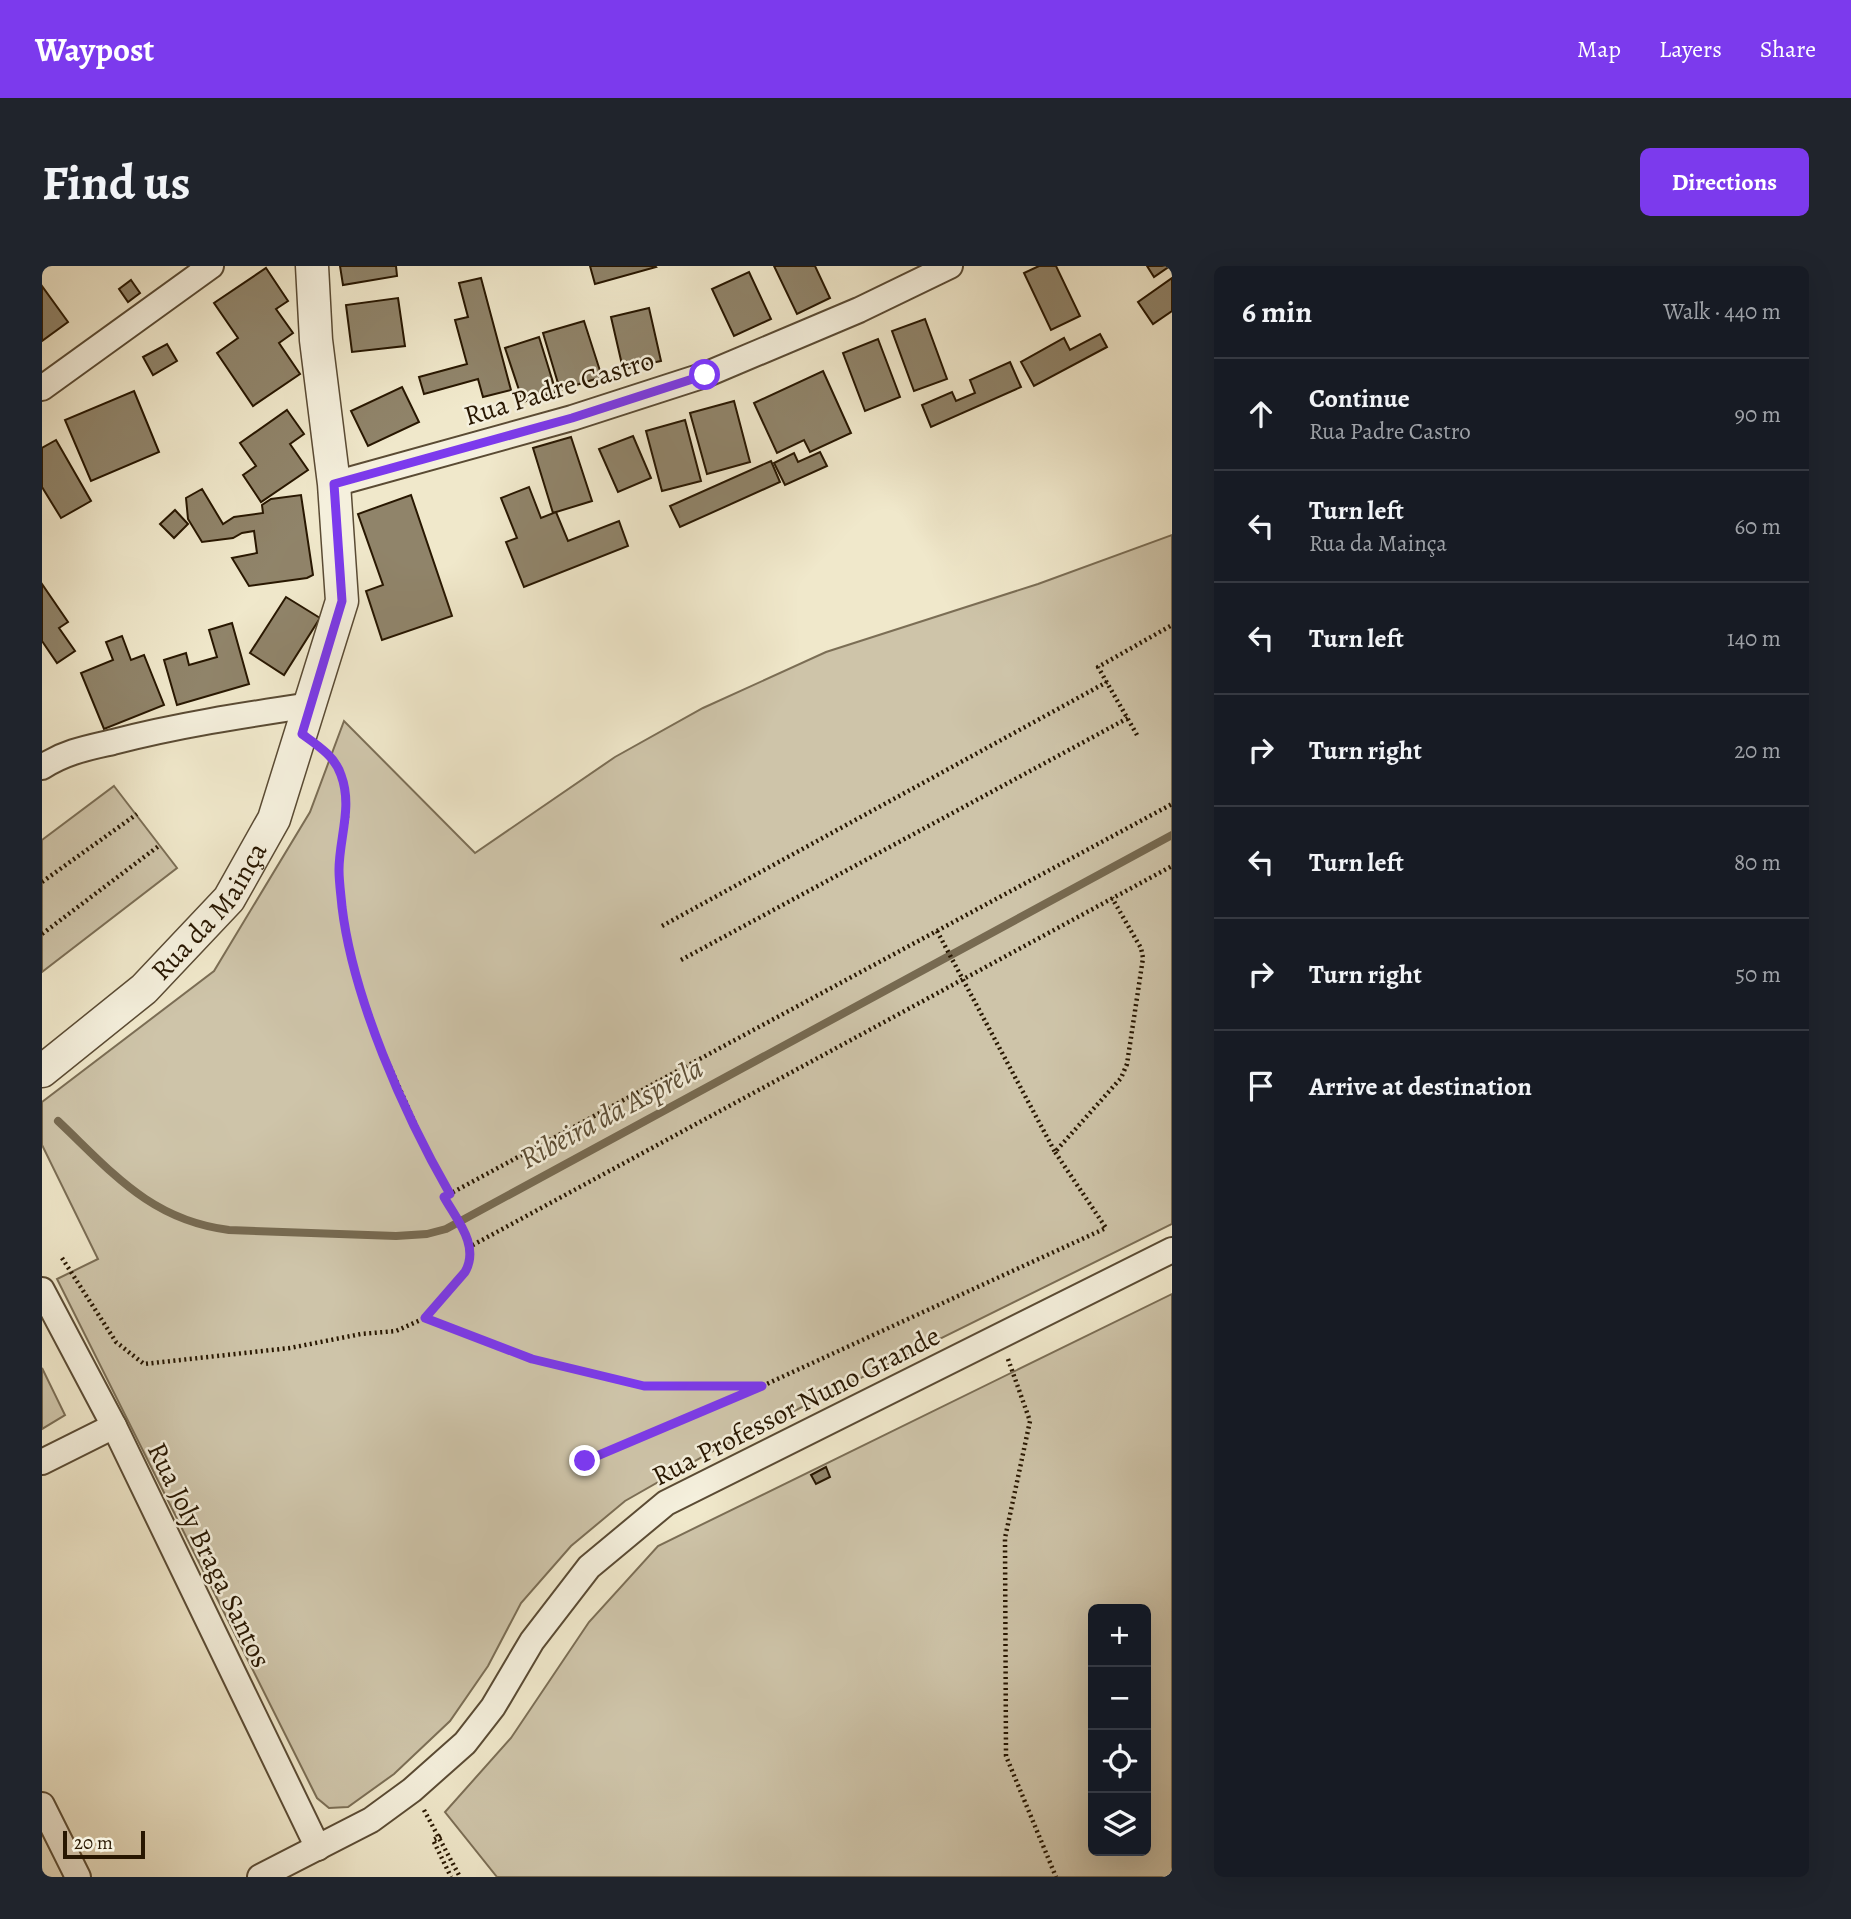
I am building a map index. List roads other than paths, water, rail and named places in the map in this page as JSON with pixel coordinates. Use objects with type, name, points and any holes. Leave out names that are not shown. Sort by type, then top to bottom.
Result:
[{"type":"street","points":[[42,388],[211,266]]},
{"type":"street","name":"Rua da Mainça","points":[[42,1070],[144,989],[229,899],[274,819],[342,601],[334,484],[316,340],[313,266]]},
{"type":"street","name":"Rua Padre Castro","points":[[334,484],[572,418],[705,375],[859,310],[950,266]]},
{"type":"street","points":[[42,766],[61,755],[226,717],[306,719]]},
{"type":"street","name":"Rua Professor Nuno Grande","points":[[260,1877],[371,1820],[412,1790],[465,1743],[494,1707],[532,1641],[589,1567],[666,1503],[1172,1250]]},
{"type":"street","name":"Rua Joly Braga Santos","points":[[42,1290],[114,1426],[318,1848]]},
{"type":"street","points":[[42,1462],[114,1426]]},
{"type":"street","points":[[42,1805],[78,1877]]},
{"type":"waterway","name":"Ribeira da Asprela","points":[[58,1121],[134,1191],[154,1205],[201,1225],[229,1230],[396,1236],[427,1234],[446,1229],[1172,835]]}]
